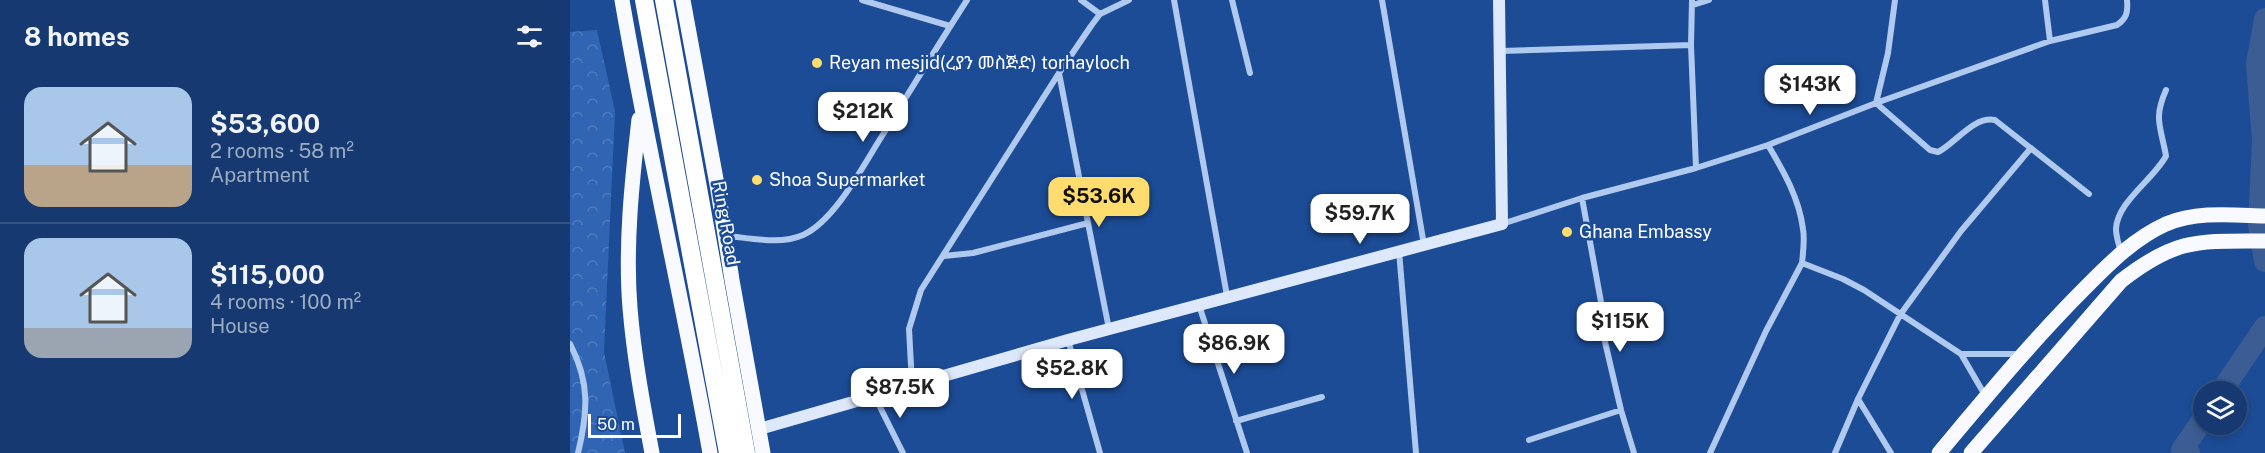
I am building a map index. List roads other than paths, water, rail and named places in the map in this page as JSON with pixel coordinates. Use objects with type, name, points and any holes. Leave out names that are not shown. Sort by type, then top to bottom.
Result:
[{"type":"highway","points":[[644,0],[728,453]]},
{"type":"highway","name":"Ring Road","points":[[664,0],[746,453]]},
{"type":"main road","points":[[622,0],[640,107],[710,453]]},
{"type":"main road","points":[[683,0],[763,453]]},
{"type":"main road","points":[[640,107],[629,278],[635,363],[652,453]]},
{"type":"main road","points":[[1939,453],[2022,353],[2121,253],[2143,236],[2167,224],[2211,214],[2265,216]]},
{"type":"main road","points":[[1971,453],[2121,281],[2162,253],[2184,244],[2205,241],[2265,241]]},
{"type":"street","points":[[862,0],[950,26]]},
{"type":"street","points":[[726,236],[786,239],[804,235],[817,225],[838,204],[967,0]]},
{"type":"street","points":[[1081,0],[1100,14]]},
{"type":"street","points":[[912,384],[909,329],[921,290],[1059,73],[1100,14],[1129,0]]},
{"type":"street","points":[[1174,0],[1227,296]]},
{"type":"street","points":[[1232,0],[1250,73]]},
{"type":"street","points":[[1382,0],[1425,246]]},
{"type":"street","points":[[1499,0],[1502,224]]},
{"type":"street","points":[[1696,168],[1691,45],[1693,3],[1708,0]]},
{"type":"street","points":[[1876,103],[1888,53],[1896,0]]},
{"type":"street","points":[[2044,0],[2050,41]]},
{"type":"street","points":[[759,429],[1068,340],[1227,296],[1425,246],[1582,198],[1696,168],[1768,145],[1876,103],[2050,41],[2117,25],[2125,20],[2127,15],[2127,0]]},
{"type":"street","points":[[1501,51],[1691,45]]},
{"type":"street","points":[[1059,73],[1109,329]]},
{"type":"street","points":[[2121,253],[2116,228],[2120,215],[2133,195],[2160,166],[2166,156],[2158,124],[2158,113],[2166,90]]},
{"type":"street","points":[[1876,103],[1930,150],[1938,152],[1979,122],[1987,119],[1995,120],[2089,194]]},
{"type":"street","points":[[1708,452],[1802,263],[1804,231],[1798,204],[1785,174],[1768,145]]},
{"type":"street","points":[[1835,453],[1858,399],[1900,315],[1961,231],[2031,148]]},
{"type":"street","points":[[1582,198],[1601,302],[1605,342],[1634,453]]},
{"type":"street","points":[[944,255],[973,253],[1088,223]]},
{"type":"street","points":[[1399,251],[1416,453]]},
{"type":"street","points":[[1802,263],[1864,290],[1961,354],[1986,397]]},
{"type":"street","points":[[1199,304],[1247,453]]},
{"type":"street","points":[[1068,340],[1100,453]]},
{"type":"street","points":[[570,344],[577,357],[586,392],[586,422],[578,453]]},
{"type":"street","points":[[1961,354],[2022,353]]},
{"type":"street","points":[[874,395],[903,453]]},
{"type":"street","points":[[1236,421],[1322,397]]},
{"type":"street","points":[[1858,399],[1891,453]]},
{"type":"street","points":[[1529,440],[1621,410]]},
{"type":"waterway","points":[[2265,19],[2257,64],[2263,141],[2259,225],[2265,261]]},
{"type":"waterway","points":[[2228,381],[2265,327]]},
{"type":"waterway","points":[[2189,453],[2182,450],[2193,434]]},
{"type":"place","name":"Reyan mesjid(ረያን መስጅድ) torhayloch","points":[[817,63]]},
{"type":"place","name":"Shoa Supermarket","points":[[757,180]]},
{"type":"place","name":"Ghana Embassy","points":[[1567,232]]}]
